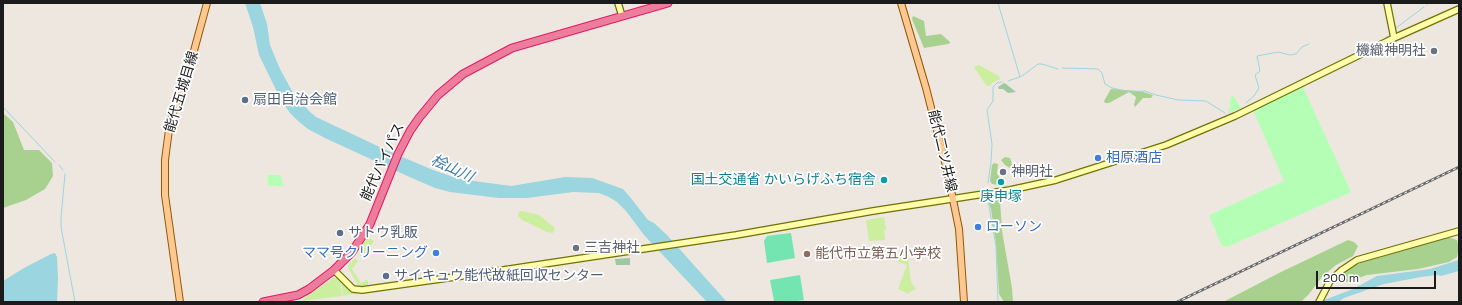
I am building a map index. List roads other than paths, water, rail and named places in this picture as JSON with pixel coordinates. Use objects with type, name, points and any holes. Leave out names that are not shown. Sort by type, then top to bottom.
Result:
[{"type":"highway","name":"能代バイパス","points":[[263,302],[298,295],[309,289],[334,270],[352,252],[370,224],[398,154],[419,118],[438,95],[463,74],[512,48],[668,3]]},
{"type":"main road","name":"能代五城目線","points":[[180,302],[165,195],[165,160],[170,122],[192,58],[207,3]]},
{"type":"main road","name":"能代二ツ井線","points":[[901,3],[938,130],[953,198],[960,247],[964,302]]},
{"type":"street","points":[[618,3],[622,16]]},
{"type":"street","points":[[1387,3],[1394,38]]},
{"type":"street","points":[[334,270],[353,289],[362,290],[682,243],[1010,190],[1056,180],[1166,144],[1252,108],[1394,38],[1459,8]]},
{"type":"street","points":[[1319,302],[1330,281],[1342,270],[1357,260],[1459,231]]},
{"type":"water","points":[[245,3],[260,3],[267,24],[270,45],[280,69],[292,91],[316,117],[386,150],[433,170],[459,179],[511,186],[565,177],[592,178],[623,189],[648,220],[654,223],[667,235],[727,302],[707,302],[644,235],[626,211],[617,202],[609,197],[599,193],[573,192],[527,198],[499,198],[450,192],[435,188],[405,175],[308,129],[290,113],[280,98],[259,55],[253,27]]},
{"type":"water","points":[[55,253],[57,257],[58,279],[57,302],[3,302],[3,281],[24,268]]},
{"type":"water","points":[[1459,260],[1459,271],[1441,276],[1421,277],[1384,284],[1344,298],[1338,302],[1319,302],[1353,289],[1377,276],[1430,269]]},
{"type":"waterway","points":[[998,3],[1020,77]]},
{"type":"waterway","points":[[1396,28],[1424,7]]},
{"type":"waterway","points":[[1385,38],[1390,35]]},
{"type":"waterway","points":[[1246,103],[1254,96],[1259,88],[1255,75],[1260,71],[1257,56],[1278,52],[1290,55],[1296,54],[1302,47],[1309,44]]},
{"type":"waterway","points":[[1008,81],[1022,76],[1038,64],[1058,69]]},
{"type":"waterway","points":[[1062,68],[1098,69],[1102,73],[1105,84],[1112,88],[1130,92],[1145,91],[1178,100],[1206,101],[1225,113]]},
{"type":"waterway","points":[[988,183],[992,144],[987,110],[993,101],[993,87],[997,83],[1002,82]]},
{"type":"waterway","points":[[3,107],[55,162]]},
{"type":"waterway","points":[[59,165],[63,170]]},
{"type":"waterway","points":[[65,174],[61,227],[75,302]]},
{"type":"waterway","points":[[988,200],[996,246],[998,302]]},
{"type":"railway","points":[[1177,302],[1459,167]]},
{"type":"place","name":"機織神明社","points":[[1434,51]]},
{"type":"place","name":"扇田自治会館","points":[[245,100]]},
{"type":"place","name":"相原酒店","points":[[1098,158]]},
{"type":"place","name":"神明社","points":[[1003,172]]},
{"type":"place","name":"国土交通省 かいらげふち宿舎","points":[[884,180]]},
{"type":"place","name":"庚申塚","points":[[1001,182]]},
{"type":"place","name":"ローソン","points":[[978,227]]},
{"type":"place","name":"サトウ乳販","points":[[340,233]]},
{"type":"place","name":"三吉神社","points":[[576,248]]},
{"type":"place","name":"ママ号クリーニング","points":[[436,253]]},
{"type":"place","name":"能代市立第五小学校","points":[[807,254]]},
{"type":"place","name":"サイキュウ能代故紙回収センター","points":[[386,276]]},
{"type":"water label","name":"桧山川","points":[[452,169]]}]
